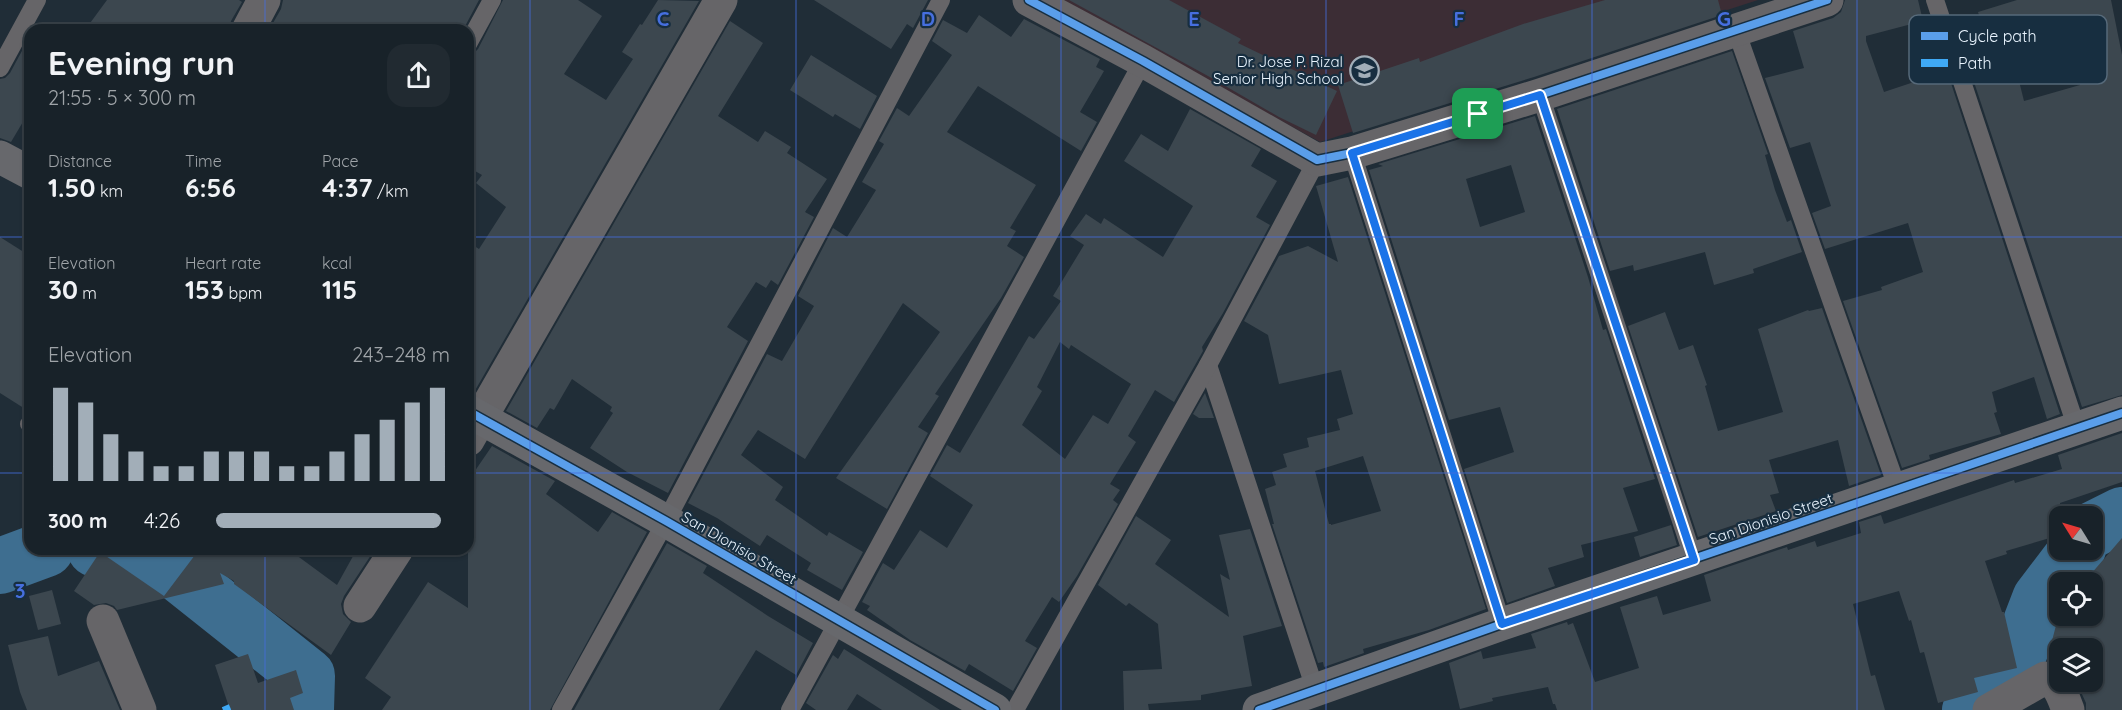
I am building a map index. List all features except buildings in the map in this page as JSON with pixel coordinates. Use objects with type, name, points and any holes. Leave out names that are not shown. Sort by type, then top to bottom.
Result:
[{"type":"street","points":[[251,24],[264,0]]},
{"type":"street","points":[[474,421],[721,0]]},
{"type":"street","points":[[1029,0],[1143,61],[1317,160],[1352,153],[1540,95],[1827,0]]},
{"type":"street","points":[[0,157],[24,170]]},
{"type":"street","name":"San Dionisio Street","points":[[1258,710],[1502,624],[2122,413]]},
{"type":"street","name":"San Dionisio Street","points":[[474,424],[666,521],[995,710]]},
{"type":"street","points":[[360,606],[393,555]]},
{"type":"street","points":[[103,621],[138,710]]},
{"type":"street","points":[[1989,710],[2045,678],[2054,683],[2062,693],[2068,710]]},
{"type":"lane","points":[[0,68],[37,0]]},
{"type":"lane","points":[[474,33],[492,0]]},
{"type":"lane","points":[[561,710],[666,521],[941,0]]},
{"type":"lane","points":[[1935,0],[1940,15]]},
{"type":"lane","points":[[1736,30],[1898,490]]},
{"type":"lane","points":[[789,710],[1143,61]]},
{"type":"lane","points":[[1963,84],[2077,429]]},
{"type":"lane","points":[[1540,95],[1694,560]]},
{"type":"lane","points":[[1352,153],[1502,624]]},
{"type":"lane","points":[[1015,710],[1208,365],[1317,160]]},
{"type":"lane","points":[[1208,365],[1316,689]]},
{"type":"shaded area","name":"Dr. Jose P. Rizal Senior High School","points":[[1059,0],[1758,0],[1320,142]]},
{"type":"waterway","points":[[2103,524],[2122,515]]},
{"type":"waterway","points":[[0,566],[30,555]]},
{"type":"waterway","points":[[117,555],[175,571],[307,676],[306,710]]},
{"type":"waterway","points":[[1970,710],[2008,682],[2040,599],[2070,560]]},
{"type":"marked path","points":[[223,710],[230,707]]},
{"type":"cycle path","points":[[1029,0],[1143,61],[1317,160],[1352,153],[1540,95],[1827,0]]},
{"type":"cycle path","points":[[1259,710],[1502,624],[2122,413]]},
{"type":"cycle path","points":[[474,414],[666,521],[995,710]]},
{"type":"place","name":"Dr. Jose P. Rizal Senior High School","points":[[1364,71]]},
{"type":"route","points":[[1540,95],[1694,560],[1502,624],[1352,153],[1478,114],[1540,95]]}]
